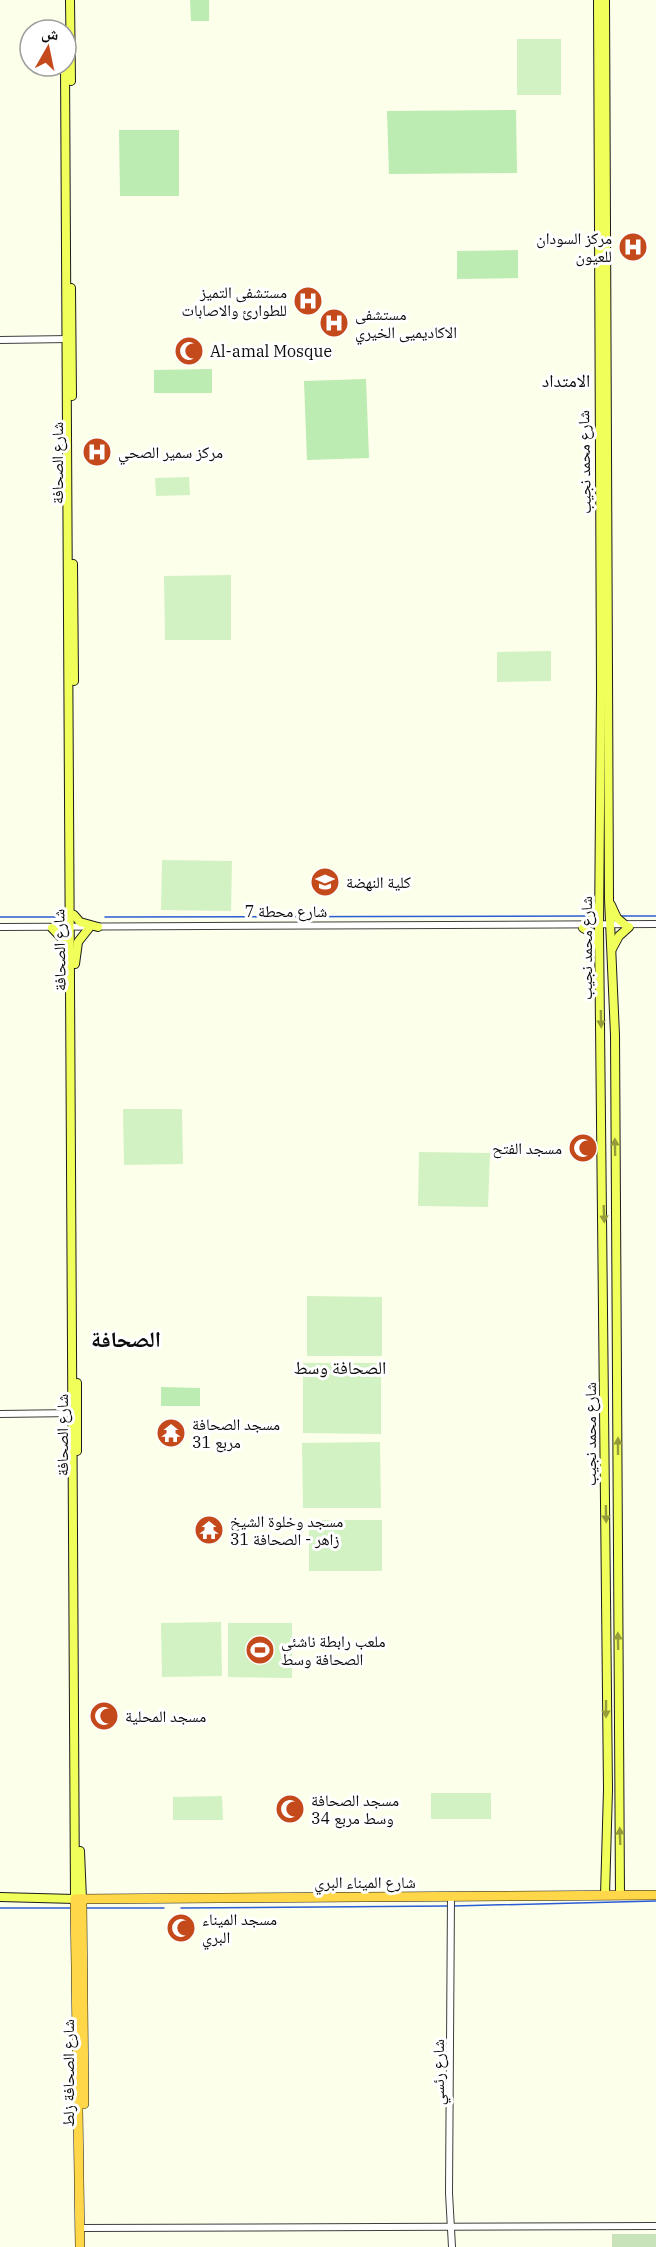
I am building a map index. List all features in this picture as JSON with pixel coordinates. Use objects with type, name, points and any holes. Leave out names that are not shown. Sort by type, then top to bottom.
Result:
[{"type":"highway","name":"شارع الميناء البري","points":[[78,1899],[656,1895]]},
{"type":"highway","name":"شارع الصحافة زلط","points":[[78,1899],[82,2247]]},
{"type":"main road","points":[[65,0],[65,18]]},
{"type":"main road","name":"شارع الصحافة","points":[[70,0],[71,912],[75,963],[75,1413]]},
{"type":"main road","name":"شارع محمد نجيب","points":[[598,0],[601,90],[604,899],[609,926],[615,1035],[620,1895]]},
{"type":"main road","name":"شارع محمد نجيب","points":[[601,90],[605,0]]},
{"type":"main road","name":"شارع الصحافة","points":[[65,78],[69,339]]},
{"type":"main road","points":[[600,949],[592,933],[585,926],[596,914],[604,899],[617,918],[630,925],[619,936],[610,955]]},
{"type":"main road","name":"شارع محمد نجيب","points":[[604,899],[599,927],[606,1325],[607,1872],[605,1895]]},
{"type":"main road","points":[[69,946],[53,928],[71,912],[80,922],[94,927],[78,942],[75,963]]},
{"type":"main road","name":"شارع الصحافة","points":[[72,928],[69,946],[78,1899]]},
{"type":"main road","points":[[607,1872],[621,1872]]},
{"type":"main road","points":[[0,1897],[78,1899]]},
{"type":"street","points":[[0,339],[69,339]]},
{"type":"street","name":"شارع محطة 7","points":[[0,927],[437,923],[599,927],[656,924]]},
{"type":"street","points":[[0,1414],[75,1413]]},
{"type":"street","name":"شارع رئسي","points":[[452,1896],[449,2193],[452,2247]]},
{"type":"street","points":[[82,2228],[656,2226]]},
{"type":"green space","points":[[190,0],[209,0],[209,21],[191,21]]},
{"type":"green space","points":[[517,39],[561,39],[561,95],[517,95]]},
{"type":"green space","points":[[516,110],[517,173],[389,174],[387,111]]},
{"type":"green space","points":[[119,130],[179,130],[179,196],[120,196]]},
{"type":"green space","points":[[518,250],[518,278],[457,279],[457,251]]},
{"type":"green space","points":[[212,369],[212,393],[154,393],[154,370]]},
{"type":"green space","points":[[366,379],[369,458],[307,460],[304,381]]},
{"type":"green space","points":[[189,477],[190,495],[156,496],[155,478]]},
{"type":"green space","points":[[231,575],[231,640],[165,640],[164,576]]},
{"type":"green space","points":[[551,651],[551,681],[497,682],[497,652]]},
{"type":"green space","points":[[162,860],[232,861],[231,911],[161,910]]},
{"type":"green space","points":[[123,1109],[182,1109],[183,1164],[124,1165]]},
{"type":"green space","points":[[419,1152],[490,1153],[488,1207],[418,1206]]},
{"type":"green space","points":[[307,1296],[382,1297],[382,1356],[307,1356]]},
{"type":"green space","points":[[303,1363],[381,1363],[381,1434],[303,1433]]},
{"type":"green space","points":[[161,1387],[200,1388],[200,1406],[161,1406]]},
{"type":"green space","points":[[380,1442],[381,1508],[303,1508],[302,1443]]},
{"type":"green space","points":[[309,1520],[382,1520],[382,1571],[309,1571]]},
{"type":"green space","points":[[221,1622],[222,1676],[162,1677],[161,1623]]},
{"type":"green space","name":"ملعب رابطة ناشئي الصحافة وسط","points":[[228,1623],[292,1623],[292,1678],[228,1677]]},
{"type":"green space","points":[[431,1793],[491,1793],[491,1819],[431,1819]]},
{"type":"green space","points":[[222,1796],[223,1820],[173,1820],[173,1797]]},
{"type":"green space","points":[[612,2234],[656,2234],[656,2247],[612,2247]]},
{"type":"waterway","points":[[105,917],[590,916]]},
{"type":"waterway","points":[[622,916],[656,916]]},
{"type":"waterway","points":[[0,917],[65,917]]},
{"type":"waterway","points":[[453,1906],[656,1901]]},
{"type":"waterway","points":[[181,1908],[448,1906]]},
{"type":"waterway","points":[[0,1908],[71,1908]]},
{"type":"waterway","points":[[85,1908],[164,1908]]},
{"type":"place","name":"مركز السودان للعيون","points":[[633,247]]},
{"type":"place","name":"مستشفى التميز للطوارئ والاصابات","points":[[308,301]]},
{"type":"place","name":"مستشفى الاكاديميى الخيري","points":[[334,323]]},
{"type":"place","name":"Al-amal Mosque","points":[[189,351]]},
{"type":"place","name":"مركز سمير الصحي","points":[[97,452]]},
{"type":"place","name":"كلية النهضة","points":[[325,882]]},
{"type":"place","name":"مسجد الفتح","points":[[583,1148]]},
{"type":"place","name":"مسجد الصحافة مربع 31","points":[[171,1433]]},
{"type":"place","name":"مسجد وخلوة الشيخ زاهر - الصحافة 31","points":[[209,1530]]},
{"type":"place","name":"ملعب رابطة ناشئي الصحافة وسط","points":[[260,1650]]},
{"type":"place","name":"مسجد المحلية","points":[[104,1716]]},
{"type":"place","name":"مسجد الصحافة وسط مربع 34","points":[[290,1809]]},
{"type":"place","name":"مسجد الميناء البري","points":[[181,1928]]},
{"type":"district","name":"الامتداد","points":[[566,381]]},
{"type":"district","name":"الصحافة","points":[[126,1339]]},
{"type":"district","name":"الصحافة وسط","points":[[340,1368]]}]
